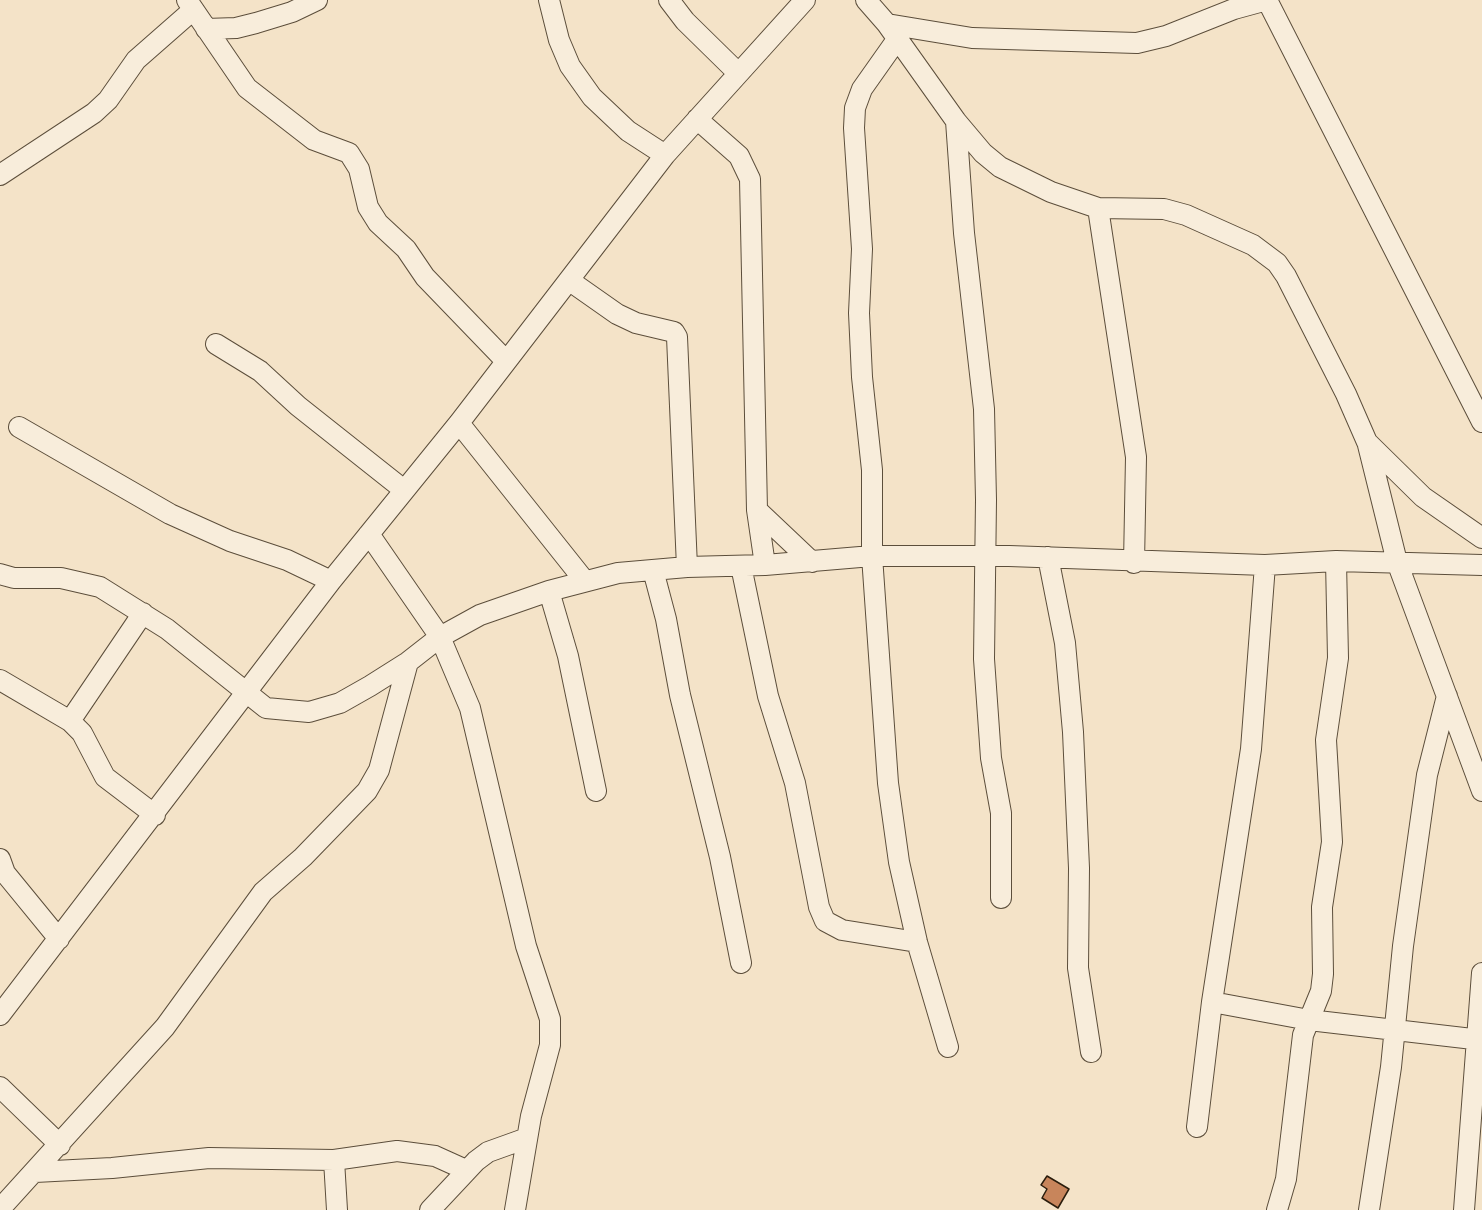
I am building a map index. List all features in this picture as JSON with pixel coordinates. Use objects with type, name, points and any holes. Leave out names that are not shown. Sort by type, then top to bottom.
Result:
[{"type":"street","points":[[206,29],[236,28],[292,6],[317,0]]},
{"type":"street","points":[[549,0],[559,40],[570,66],[592,97],[628,130],[665,155]]},
{"type":"street","points":[[669,0],[685,21],[738,73]]},
{"type":"street","points":[[0,1015],[155,815],[331,581],[459,423],[665,155],[805,0]]},
{"type":"street","points":[[866,0],[892,31],[956,121],[983,153],[1000,167],[1051,192],[1098,208],[1164,209],[1186,215],[1253,245],[1276,263],[1286,276],[1341,384],[1367,442],[1397,562],[1482,791]]},
{"type":"street","points":[[892,31],[972,38],[1137,43],[1166,36],[1234,9],[1267,0],[1482,422]]},
{"type":"street","points":[[0,175],[94,113],[115,91],[136,60],[190,5],[247,88],[314,140],[349,153],[359,169],[368,207],[378,223],[406,249],[425,277],[506,361]]},
{"type":"street","points":[[892,31],[862,89],[855,108],[854,128],[862,249],[859,313],[872,470],[872,556],[888,783],[899,862],[917,942],[948,1047]]},
{"type":"street","points":[[697,119],[739,156],[750,179],[757,510],[765,565]]},
{"type":"street","points":[[956,121],[964,233],[984,409],[985,693],[991,758],[1001,813],[1001,898]]},
{"type":"street","points":[[1098,208],[1136,458],[1134,562]]},
{"type":"street","points":[[570,281],[617,315],[636,323],[674,332],[677,337],[687,567]]},
{"type":"street","points":[[216,344],[260,371],[298,406],[404,490]]},
{"type":"street","points":[[459,423],[584,580]]},
{"type":"street","points":[[19,427],[170,514],[230,541],[288,560],[331,581]]},
{"type":"street","points":[[1367,442],[1423,497],[1482,538]]},
{"type":"street","points":[[757,510],[812,562]]},
{"type":"street","points":[[369,534],[440,637],[470,708],[526,945],[552,1033],[527,1138],[515,1210]]},
{"type":"street","points":[[0,574],[14,578],[60,578],[85,582],[111,593],[191,647],[266,708],[309,712],[340,703],[408,662],[440,637],[480,615],[584,580],[618,573],[687,567],[812,562],[872,556],[1048,557],[1134,562],[1266,565],[1336,561],[1482,565]]},
{"type":"street","points":[[1048,557],[1065,643],[1073,732],[1079,868],[1078,968],[1091,1052]]},
{"type":"street","points":[[1277,1210],[1286,1179],[1303,1035],[1320,991],[1323,974],[1322,907],[1332,842],[1326,740],[1338,658],[1336,561]]},
{"type":"street","points":[[1197,1127],[1212,1002],[1251,749],[1266,565]]},
{"type":"street","points":[[741,566],[768,696],[795,783],[819,907],[825,921],[842,930],[917,942]]},
{"type":"street","points":[[653,570],[666,619],[680,695],[720,857],[741,963]]},
{"type":"street","points":[[549,591],[568,656],[597,791]]},
{"type":"street","points":[[70,721],[143,613]]},
{"type":"street","points":[[0,1209],[165,1027],[263,892],[310,849],[367,791],[379,770],[408,662]]},
{"type":"street","points":[[0,680],[70,721],[82,733],[105,777],[155,815]]},
{"type":"street","points":[[1369,1210],[1395,1031],[1403,946],[1427,775],[1447,696]]},
{"type":"street","points":[[0,859],[5,873],[59,939]]},
{"type":"street","points":[[1464,1210],[1479,1040],[1482,973]]},
{"type":"street","points":[[1212,1002],[1309,1020],[1479,1040]]},
{"type":"street","points":[[0,1087],[60,1145]]},
{"type":"street","points":[[430,1210],[466,1170],[488,1152],[527,1138]]},
{"type":"street","points":[[35,1172],[112,1168],[209,1158],[333,1160],[397,1151],[435,1156],[466,1170]]},
{"type":"street","points":[[333,1160],[337,1210]]},
{"type":"building","points":[[1047,1176],[1069,1189],[1058,1208],[1042,1198],[1047,1189],[1041,1185]]}]
